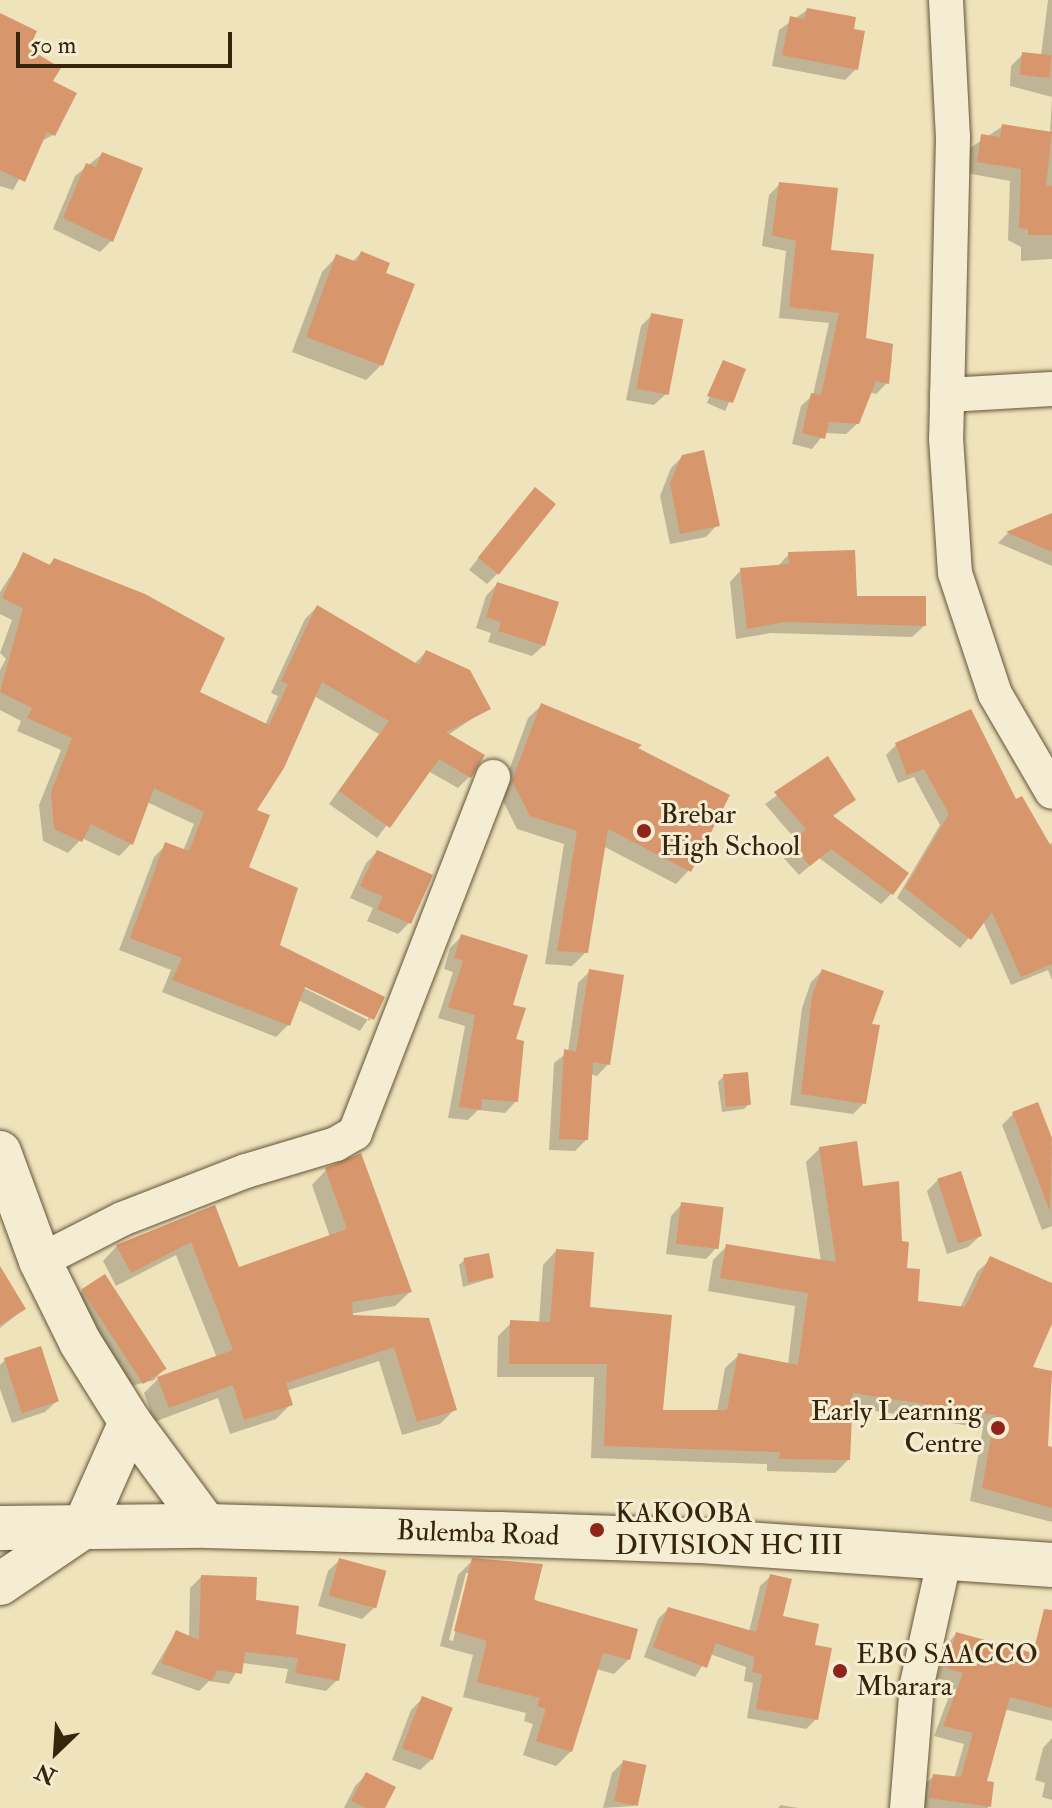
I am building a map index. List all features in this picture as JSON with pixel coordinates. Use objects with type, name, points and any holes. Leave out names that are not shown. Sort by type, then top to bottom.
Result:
[{"type":"main road","name":"Bulemba Road","points":[[0,1528],[207,1526],[701,1541],[1052,1565]]},
{"type":"street","points":[[946,0],[953,137],[947,395],[950,512],[959,588],[995,694],[1052,792]]},
{"type":"street","points":[[947,395],[1052,389]]},
{"type":"street","points":[[40,1261],[122,1219],[246,1171],[336,1144],[355,1133],[493,777]]},
{"type":"street","points":[[0,1152],[40,1261],[80,1342],[130,1422],[207,1526]]},
{"type":"street","points":[[0,1584],[83,1528],[130,1422]]},
{"type":"street","points":[[907,1808],[917,1684],[945,1557]]},
{"type":"building","points":[[807,8],[856,17],[854,29],[865,31],[858,70],[782,55],[790,16],[804,19]]},
{"type":"building","points":[[0,13],[37,31],[29,49],[61,68],[53,81],[77,93],[55,136],[47,132],[25,182],[0,170]]},
{"type":"building","points":[[1022,52],[1052,55],[1049,78],[1020,75]]},
{"type":"building","points":[[1002,124],[1052,132],[1046,185],[1052,186],[1052,235],[1028,235],[1028,229],[1019,228],[1021,169],[977,162],[981,134],[1000,137]]},
{"type":"building","points":[[102,152],[143,168],[113,242],[63,218],[86,163],[96,167]]},
{"type":"building","points":[[779,182],[838,188],[831,250],[874,254],[866,338],[893,344],[889,384],[876,381],[859,424],[829,422],[825,439],[802,433],[811,393],[821,395],[839,313],[789,307],[796,241],[772,235]]},
{"type":"building","points":[[361,251],[390,263],[386,273],[415,284],[383,366],[306,337],[336,254],[357,262]]},
{"type":"building","points":[[651,313],[683,319],[669,395],[636,389]]},
{"type":"building","points":[[723,360],[746,369],[733,403],[707,396]]},
{"type":"building","points":[[704,450],[720,526],[680,534],[670,483],[682,455]]},
{"type":"building","points":[[535,487],[556,504],[499,575],[478,558]]},
{"type":"building","points":[[1052,513],[1052,552],[1006,532]]},
{"type":"building","points":[[855,550],[857,596],[926,596],[926,626],[784,622],[747,629],[740,568],[789,564],[788,552]]},
{"type":"building","points":[[23,552],[50,565],[54,558],[145,594],[225,638],[200,692],[269,725],[288,684],[281,681],[317,605],[419,665],[426,650],[470,670],[491,709],[446,732],[485,755],[471,778],[439,759],[390,828],[339,791],[389,721],[322,682],[284,768],[257,810],[270,815],[249,867],[298,888],[280,945],[385,997],[374,1020],[305,987],[290,1026],[172,980],[182,958],[130,938],[165,842],[189,851],[204,812],[154,788],[133,845],[91,824],[82,842],[54,829],[51,792],[72,738],[27,718],[32,708],[0,692],[23,608],[2,598]]},
{"type":"building","points":[[497,582],[559,602],[545,646],[498,631],[501,622],[486,617]]},
{"type":"building","points":[[541,703],[642,745],[638,748],[730,795],[691,872],[608,829],[588,953],[557,951],[577,831],[530,816],[512,781]]},
{"type":"building","points":[[971,709],[1016,799],[1022,796],[1052,848],[1052,964],[1021,977],[992,912],[971,940],[905,888],[949,814],[924,769],[907,775],[895,743]]},
{"type":"building","points":[[828,756],[856,800],[832,815],[909,873],[893,895],[831,849],[810,866],[790,843],[806,829],[774,792]]},
{"type":"building","points":[[377,850],[433,875],[411,924],[377,909],[383,897],[360,886]]},
{"type":"building","points":[[461,934],[528,955],[513,1005],[526,1008],[516,1039],[524,1041],[518,1102],[482,1099],[481,1110],[459,1107],[475,1015],[448,1007],[463,961],[454,958]]},
{"type":"building","points":[[589,969],[624,975],[610,1065],[593,1062],[588,1140],[559,1139],[564,1049],[576,1052]]},
{"type":"building","points":[[822,969],[884,991],[872,1024],[880,1025],[866,1104],[801,1094],[812,996]]},
{"type":"building","points":[[748,1072],[751,1105],[726,1107],[723,1074]]},
{"type":"building","points":[[1038,1102],[1052,1138],[1050,1211],[1012,1112]]},
{"type":"building","points":[[857,1141],[863,1186],[899,1181],[902,1241],[909,1242],[907,1268],[920,1269],[918,1301],[965,1307],[990,1256],[1052,1283],[1052,1324],[1033,1367],[1052,1371],[1048,1446],[1052,1447],[1052,1508],[982,1488],[995,1415],[853,1393],[850,1460],[779,1459],[780,1452],[604,1446],[607,1364],[509,1364],[510,1320],[550,1322],[556,1249],[594,1252],[590,1307],[672,1315],[663,1410],[727,1410],[738,1353],[798,1365],[808,1293],[720,1278],[726,1244],[836,1262],[819,1147]]},
{"type":"building","points":[[361,1153],[412,1292],[352,1302],[353,1315],[429,1318],[457,1410],[417,1422],[394,1347],[286,1383],[293,1405],[244,1420],[233,1385],[169,1408],[157,1377],[233,1350],[191,1242],[131,1273],[116,1245],[215,1205],[239,1267],[347,1229],[325,1168]]},
{"type":"building","points":[[961,1171],[982,1236],[958,1243],[937,1179]]},
{"type":"building","points":[[681,1202],[724,1207],[719,1249],[676,1244]]},
{"type":"building","points":[[489,1253],[494,1278],[468,1283],[463,1258]]},
{"type":"building","points":[[0,1266],[26,1309],[0,1325]]},
{"type":"building","points":[[105,1274],[167,1369],[143,1384],[82,1289]]},
{"type":"building","points":[[41,1346],[59,1401],[22,1413],[4,1358]]},
{"type":"building","points":[[339,1558],[386,1571],[376,1608],[329,1596]]},
{"type":"building","points":[[472,1558],[543,1564],[534,1600],[638,1629],[630,1660],[603,1653],[572,1752],[536,1741],[546,1709],[537,1706],[540,1698],[477,1682],[487,1641],[454,1631]]},
{"type":"building","points":[[770,1574],[792,1579],[783,1616],[819,1624],[815,1645],[832,1648],[818,1720],[756,1709],[762,1674],[752,1672],[755,1657],[716,1643],[707,1668],[653,1647],[668,1607],[756,1632]]},
{"type":"building","points":[[201,1575],[257,1577],[256,1600],[299,1606],[296,1634],[346,1644],[339,1681],[295,1673],[298,1658],[245,1652],[242,1674],[217,1670],[212,1681],[161,1663],[176,1630],[199,1640]]},
{"type":"building","points":[[1044,1609],[1052,1610],[1052,1708],[1010,1697],[987,1781],[994,1782],[991,1807],[929,1798],[933,1774],[961,1777],[973,1733],[943,1726],[963,1673],[946,1668],[956,1632],[1033,1653]]},
{"type":"building","points":[[422,1696],[453,1708],[433,1760],[402,1748]]},
{"type":"building","points":[[623,1760],[646,1765],[638,1806],[614,1801]]},
{"type":"building","points":[[366,1772],[396,1787],[385,1808],[366,1808],[351,1801]]},
{"type":"place","name":"Brebar High School","points":[[644,831]]},
{"type":"place","name":"Early Learning Centre","points":[[998,1428]]},
{"type":"place","name":"KAKOOBA DIVISION HC III","points":[[597,1530]]},
{"type":"place","name":"EBO SAACCO Mbarara","points":[[840,1671]]}]
